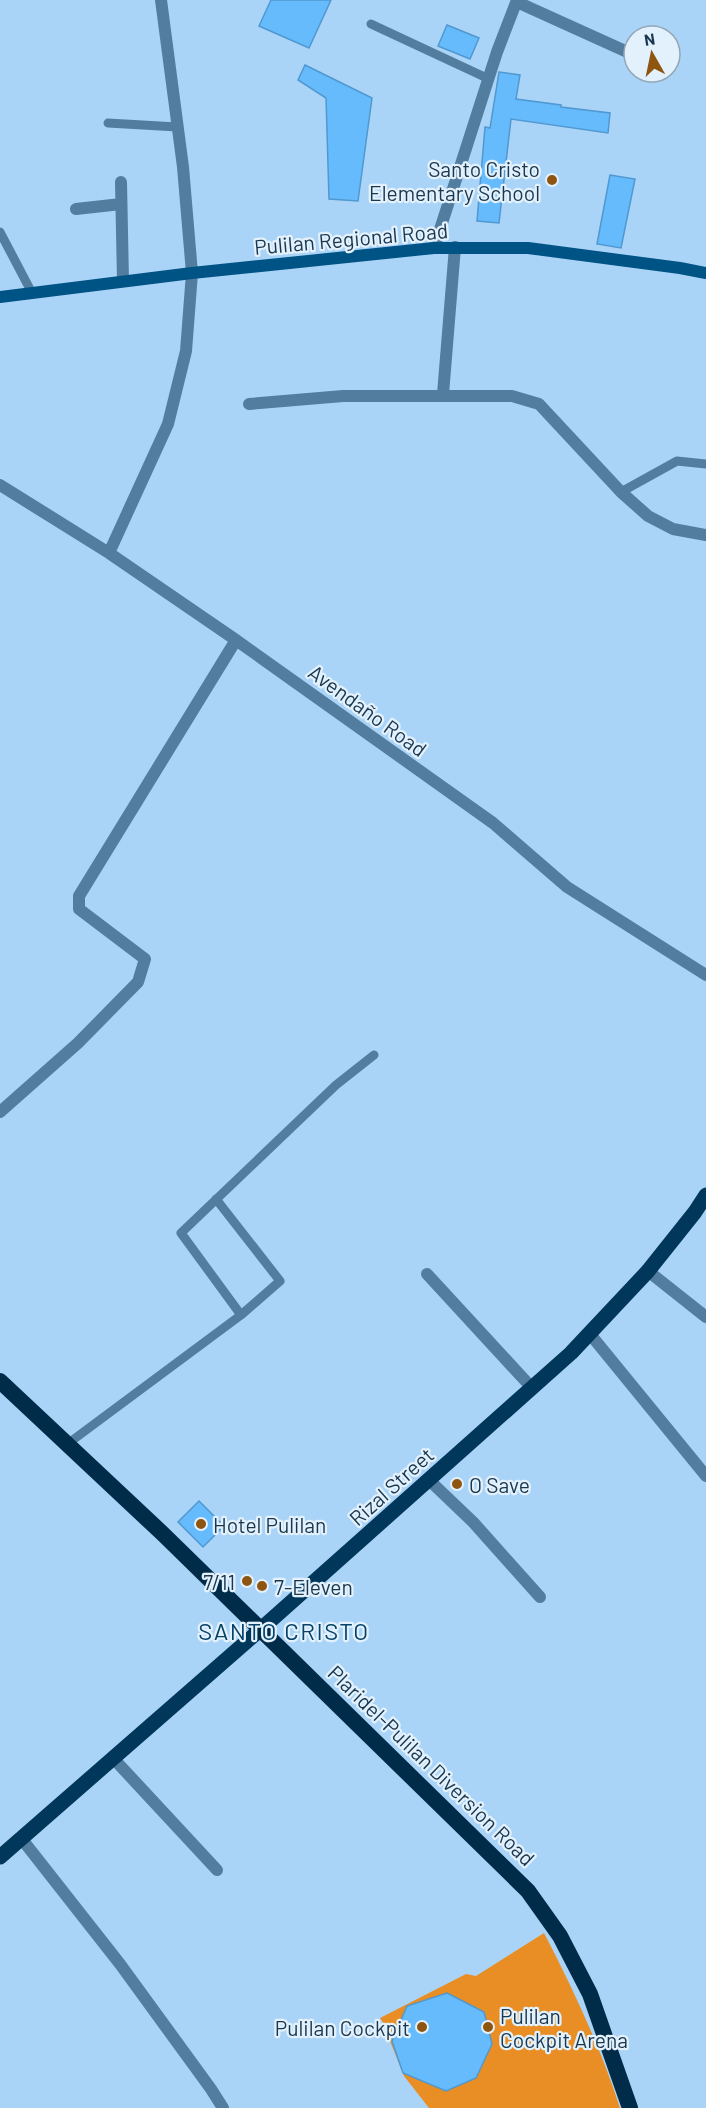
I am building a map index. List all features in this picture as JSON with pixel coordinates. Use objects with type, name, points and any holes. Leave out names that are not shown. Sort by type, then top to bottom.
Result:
[{"type":"highway","name":"Plaridel-Pulilan Diversion Road","points":[[0,1381],[163,1534],[528,1891],[560,1936],[590,1994],[630,2108]]},
{"type":"main road","name":"Pulilan Regional Road","points":[[0,297],[192,273],[455,247],[528,248],[706,273]]},
{"type":"main road","name":"Rizal Street","points":[[0,1857],[261,1629],[590,1334],[701,1215],[706,1195]]},
{"type":"street","points":[[109,553],[168,424],[186,351],[192,273],[161,0]]},
{"type":"street","points":[[434,248],[517,1],[622,50]]},
{"type":"street","points":[[121,183],[123,281]]},
{"type":"street","points":[[76,209],[121,204]]},
{"type":"street","points":[[442,394],[455,247]]},
{"type":"street","points":[[249,404],[343,396],[442,394],[512,396],[538,404],[621,492],[648,516],[673,529],[706,536]]},
{"type":"street","name":"Avendaño Road","points":[[0,485],[109,553],[236,640],[493,823],[567,887],[706,975]]},
{"type":"street","points":[[0,1112],[78,1043],[138,982],[145,959],[79,909],[79,896],[236,640]]},
{"type":"street","points":[[648,1271],[706,1317]]},
{"type":"street","points":[[428,1274],[532,1388]]},
{"type":"street","points":[[590,1334],[706,1476]]},
{"type":"street","points":[[429,1480],[473,1522],[540,1597]]},
{"type":"street","points":[[113,1758],[217,1870]]},
{"type":"street","points":[[21,1838],[120,1964],[212,2089],[223,2108]]},
{"type":"lane","points":[[371,24],[489,79]]},
{"type":"lane","points":[[108,123],[177,127]]},
{"type":"lane","points":[[0,232],[32,293]]},
{"type":"lane","points":[[621,492],[677,461],[706,465]]},
{"type":"lane","points":[[241,1315],[181,1233],[336,1085],[374,1055]]},
{"type":"lane","points":[[66,1445],[241,1315],[280,1281],[216,1199]]},
{"type":"shaded area","name":"Pulilan Cockpit Arena","points":[[544,1933],[586,2019],[620,2108],[429,2108],[404,2076],[390,2041],[391,2035],[380,2018],[466,1974],[476,1976]]},
{"type":"building","points":[[271,0],[331,0],[309,48],[259,26]]},
{"type":"building","points":[[447,25],[479,38],[470,59],[438,46]]},
{"type":"building","points":[[305,65],[372,98],[358,201],[329,199],[326,98],[298,80]]},
{"type":"building","points":[[499,72],[520,75],[516,99],[610,113],[608,133],[511,119],[499,223],[477,221],[485,127],[490,128]]},
{"type":"building","points":[[610,175],[635,179],[621,248],[597,244]]},
{"type":"building","name":"Hotel Pulilan","points":[[199,1501],[224,1526],[203,1547],[178,1522]]},
{"type":"building","name":"Pulilan Cockpit Arena","points":[[447,1993],[484,2012],[492,2044],[476,2078],[446,2091],[403,2073],[392,2041],[407,2006]]},
{"type":"place","name":"Santo Cristo Elementary School","points":[[552,180]]},
{"type":"place","name":"O Save","points":[[457,1484]]},
{"type":"place","name":"Hotel Pulilan","points":[[201,1524]]},
{"type":"place","name":"7/11","points":[[247,1581]]},
{"type":"place","name":"7-Eleven","points":[[262,1586]]},
{"type":"place","name":"Pulilan Cockpit","points":[[422,2027]]},
{"type":"place","name":"Pulilan Cockpit Arena","points":[[488,2027]]},
{"type":"district","name":"SANTO CRISTO","points":[[284,1630]]}]
